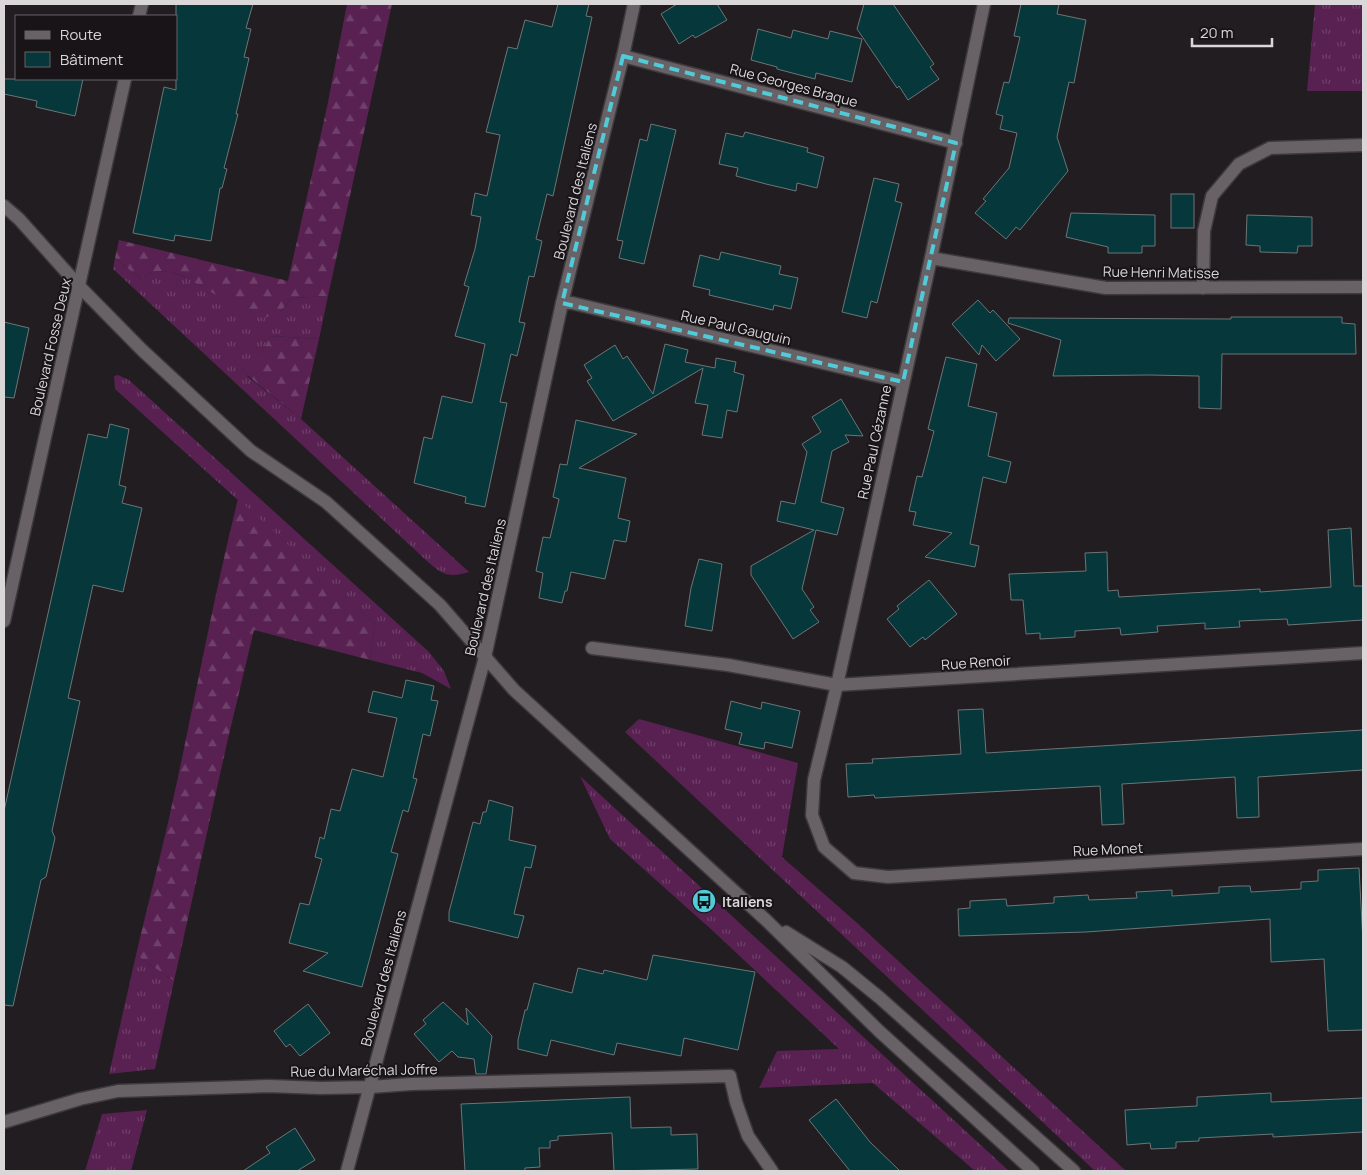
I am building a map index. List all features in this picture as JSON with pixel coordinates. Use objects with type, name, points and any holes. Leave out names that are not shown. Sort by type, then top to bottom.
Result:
[{"type":"street","name":"Boulevard des Italiens","points":[[347,1170],[485,657],[562,304],[624,56],[634,4]]},
{"type":"street","name":"Rue Paul Cézanne","points":[[854,873],[824,846],[812,815],[814,780],[837,685],[931,258],[984,4]]},
{"type":"street","name":"Rue Georges Braque","points":[[624,56],[956,143]]},
{"type":"street","name":"Boulevard Fosse Deux","points":[[4,621],[8,573],[79,286],[125,80]]},
{"type":"street","points":[[1203,288],[1204,231],[1212,196],[1239,164],[1270,148],[1363,145]]},
{"type":"street","points":[[4,206],[19,219],[79,286],[142,350],[252,451],[326,502],[440,605],[514,690],[767,921],[879,1031],[1033,1171]]},
{"type":"street","name":"Rue Henri Matisse","points":[[931,258],[1106,288],[1363,287]]},
{"type":"street","name":"Rue Paul Gauguin","points":[[562,304],[572,303],[903,382]]},
{"type":"street","name":"Rue Renoir","points":[[592,648],[728,665],[837,685],[1363,653]]},
{"type":"street","name":"Rue Monet","points":[[854,873],[888,877],[1363,850]]},
{"type":"street","points":[[767,921],[842,967],[903,1018],[1074,1171]]},
{"type":"street","name":"Rue du Maréchal Joffre","points":[[4,1122],[80,1099],[118,1091],[269,1086],[370,1087],[411,1084],[730,1076],[736,1102],[748,1136],[772,1171]]},
{"type":"highlighted area","points":[[623,56],[956,143],[903,382],[562,303]]},
{"type":"green space","points":[[347,4],[392,4],[328,296],[292,298],[280,312],[264,318],[251,315],[185,277],[168,271],[152,272],[141,279],[115,258],[119,240],[288,281],[327,107]]},
{"type":"green space","points":[[1315,4],[1363,4],[1363,91],[1307,91]]},
{"type":"green space","points":[[115,258],[141,279],[152,272],[168,271],[280,312],[292,298],[328,296],[319,339],[271,336],[247,376],[301,419],[469,572],[451,575],[438,570],[428,562],[113,269]]},
{"type":"green space","points":[[271,336],[319,339],[301,419],[247,375]]},
{"type":"green space","points":[[118,375],[129,380],[429,652],[444,671],[451,689],[422,673],[370,660],[375,624],[115,389],[114,376]]},
{"type":"green space","points":[[238,499],[375,624],[370,660],[254,630],[174,981],[136,955],[169,819],[212,612]]},
{"type":"green space","points":[[639,719],[798,763],[782,857],[856,922],[1126,1171],[1095,1171],[625,732]]},
{"type":"green space","points":[[580,776],[1009,1171],[975,1171],[873,1083],[759,1088],[777,1051],[839,1049],[713,931],[610,839]]},
{"type":"green space","points":[[136,955],[174,981],[155,1069],[109,1074]]},
{"type":"green space","points":[[147,1110],[131,1171],[85,1171],[102,1114]]},
{"type":"building","points":[[176,4],[253,4],[246,28],[251,29],[244,57],[249,58],[236,114],[238,114],[224,168],[227,169],[222,188],[220,188],[211,241],[175,235],[174,241],[133,233],[164,87],[176,90],[176,80],[178,80],[178,15],[176,15]]},
{"type":"building","points":[[558,4],[589,4],[586,16],[592,17],[553,196],[547,194],[536,239],[542,241],[534,277],[529,276],[519,322],[525,323],[517,356],[511,354],[500,402],[507,403],[485,507],[465,503],[466,497],[414,483],[424,437],[432,439],[442,396],[472,403],[481,363],[485,344],[455,336],[469,287],[464,285],[475,249],[481,217],[471,215],[475,193],[487,196],[500,135],[486,132],[508,47],[517,49],[525,20],[552,27]]},
{"type":"building","points":[[677,4],[717,4],[727,20],[695,38],[693,35],[679,44],[661,14]]},
{"type":"building","points":[[864,4],[893,4],[934,64],[930,67],[939,79],[908,100],[899,86],[897,88],[857,29]]},
{"type":"building","points":[[1021,4],[1059,4],[1057,14],[1086,20],[1074,83],[1069,82],[1057,137],[1068,171],[1020,230],[1016,227],[1006,239],[975,213],[986,201],[983,199],[1009,168],[1017,133],[1000,129],[1003,116],[996,114],[1004,82],[1009,83],[1020,37],[1014,36]]},
{"type":"building","points":[[758,29],[791,38],[793,30],[828,39],[830,31],[862,39],[852,82],[816,73],[815,79],[751,60]]},
{"type":"building","points":[[4,79],[83,80],[75,116],[36,107],[37,101],[4,94]]},
{"type":"building","points":[[651,124],[676,130],[644,264],[619,258],[623,241],[617,240],[640,139],[647,141]]},
{"type":"building","points":[[745,132],[808,148],[807,152],[824,157],[817,188],[797,183],[796,191],[766,184],[736,176],[738,168],[719,164],[726,133],[743,137]]},
{"type":"building","points":[[874,178],[899,184],[895,201],[902,203],[877,303],[871,301],[867,318],[842,312]]},
{"type":"building","points":[[1171,194],[1194,194],[1194,228],[1171,228]]},
{"type":"building","points":[[1071,213],[1155,215],[1155,246],[1142,246],[1142,253],[1108,253],[1108,247],[1066,237]]},
{"type":"building","points":[[1247,215],[1312,217],[1312,246],[1298,246],[1297,253],[1260,252],[1260,246],[1246,245]]},
{"type":"building","points":[[721,252],[781,266],[779,274],[798,278],[791,309],[774,305],[773,310],[709,295],[710,290],[693,286],[700,255],[719,260]]},
{"type":"building","points":[[978,300],[990,313],[993,310],[1020,339],[996,361],[982,345],[979,355],[952,324]]},
{"type":"building","points":[[1231,317],[1342,317],[1342,323],[1355,324],[1356,354],[1222,354],[1221,409],[1199,408],[1199,376],[1053,376],[1061,340],[1008,323],[1009,318],[1231,319]]},
{"type":"building","points":[[4,322],[29,328],[14,398],[4,397]]},
{"type":"building","points":[[665,344],[688,350],[685,362],[715,368],[716,358],[736,362],[734,372],[744,375],[737,412],[727,410],[722,438],[702,435],[708,405],[695,403],[703,368],[613,421],[587,381],[592,378],[584,365],[615,345],[623,359],[627,356],[653,394]]},
{"type":"building","points":[[946,357],[977,364],[968,406],[997,413],[988,456],[1011,462],[1006,483],[983,477],[970,544],[979,546],[975,567],[925,557],[952,533],[913,525],[916,512],[909,511],[917,476],[922,477],[934,431],[928,429]]},
{"type":"building","points":[[841,399],[863,436],[845,435],[849,442],[832,451],[821,502],[844,508],[837,535],[816,530],[802,589],[814,607],[810,610],[819,622],[793,639],[751,575],[751,566],[814,530],[777,521],[781,501],[795,504],[807,452],[802,444],[821,432],[812,417]]},
{"type":"building","points":[[576,420],[637,434],[579,468],[626,478],[618,518],[630,521],[626,542],[614,540],[605,579],[571,572],[562,603],[539,598],[543,573],[536,571],[543,537],[550,538],[559,499],[553,497],[560,464],[567,465]]},
{"type":"building","points":[[110,424],[129,429],[119,485],[126,487],[122,503],[142,508],[123,592],[93,585],[68,698],[80,701],[52,831],[55,838],[46,877],[41,880],[13,1006],[4,1005],[4,811],[88,434],[107,438]]},
{"type":"building","points":[[1351,528],[1354,586],[1363,586],[1363,620],[1288,625],[1287,619],[1239,621],[1240,627],[1205,629],[1205,623],[1157,626],[1158,632],[1121,635],[1120,628],[1075,631],[1075,637],[1040,639],[1040,633],[1026,634],[1023,600],[1011,600],[1009,574],[1086,571],[1085,553],[1107,552],[1108,591],[1118,590],[1119,597],[1260,589],[1260,592],[1331,587],[1328,530]]},
{"type":"building","points":[[699,559],[722,564],[712,631],[685,626],[691,588]]},
{"type":"building","points":[[929,580],[957,614],[925,640],[923,637],[910,647],[887,619],[899,609],[897,606]]},
{"type":"building","points":[[406,680],[434,686],[431,700],[438,701],[430,736],[423,734],[413,778],[417,779],[408,812],[403,810],[391,852],[398,854],[362,987],[303,971],[328,953],[289,943],[300,903],[309,905],[322,859],[315,857],[320,837],[324,839],[331,809],[340,811],[352,769],[383,777],[397,718],[368,712],[373,691],[402,698]]},
{"type":"building","points":[[731,701],[761,709],[762,702],[800,711],[792,748],[765,742],[764,749],[739,744],[742,733],[725,729]]},
{"type":"building","points":[[983,709],[986,753],[1363,730],[1363,770],[1258,777],[1259,817],[1237,818],[1235,777],[1122,784],[1124,824],[1102,825],[1100,786],[875,798],[874,795],[848,797],[846,764],[873,763],[872,759],[961,754],[958,710]]},
{"type":"building","points":[[489,800],[513,807],[509,840],[536,846],[531,868],[525,867],[514,914],[524,916],[518,938],[449,921],[449,912],[473,822],[480,824]]},
{"type":"building","points":[[1359,868],[1363,942],[1363,1030],[1328,1031],[1324,959],[1271,962],[1270,919],[1086,932],[959,936],[958,909],[970,908],[970,901],[1006,899],[1007,906],[1054,903],[1054,897],[1088,895],[1089,900],[1137,898],[1136,892],[1172,890],[1172,896],[1219,893],[1219,887],[1250,886],[1251,892],[1301,889],[1301,882],[1318,881],[1318,870]]},
{"type":"building","points":[[653,955],[755,972],[738,1050],[684,1038],[681,1056],[617,1043],[614,1055],[551,1040],[547,1056],[518,1049],[518,1040],[525,1010],[527,1010],[534,983],[572,993],[578,968],[603,974],[604,970],[647,980]]},
{"type":"building","points":[[443,1002],[468,1025],[466,1008],[492,1036],[486,1074],[476,1074],[474,1059],[458,1057],[452,1051],[439,1062],[414,1034],[426,1024],[423,1020]]},
{"type":"building","points":[[308,1004],[330,1033],[300,1056],[290,1044],[286,1047],[274,1031]]},
{"type":"building","points":[[1271,1093],[1271,1102],[1363,1098],[1363,1132],[1273,1137],[1273,1134],[1199,1138],[1199,1141],[1176,1142],[1176,1148],[1151,1149],[1150,1143],[1127,1145],[1125,1110],[1197,1106],[1197,1097]]},
{"type":"building","points":[[630,1097],[631,1128],[671,1127],[671,1135],[697,1134],[698,1169],[614,1171],[612,1133],[558,1136],[558,1140],[550,1141],[550,1148],[539,1148],[540,1167],[525,1168],[525,1171],[465,1171],[461,1104]]},
{"type":"building","points":[[836,1099],[870,1142],[900,1171],[850,1171],[809,1120]]},
{"type":"building","points":[[295,1128],[315,1160],[297,1171],[243,1171],[270,1153],[266,1147]]},
{"type":"place","name":"Italiens","points":[[704,901]]}]
